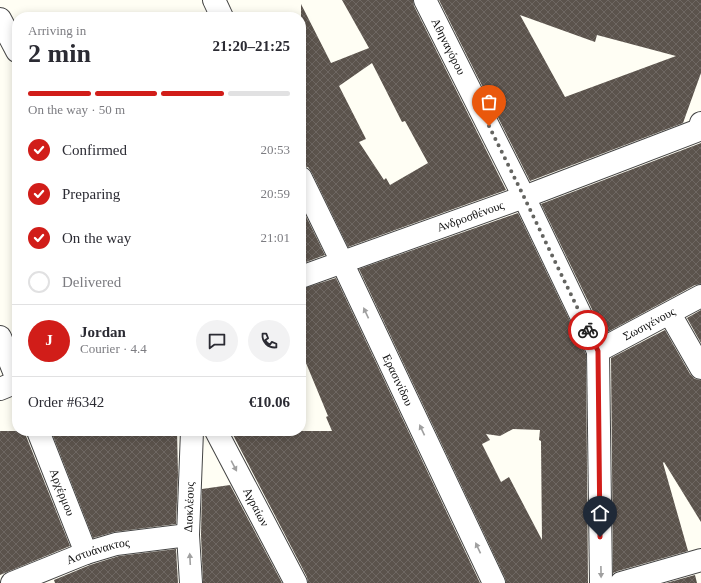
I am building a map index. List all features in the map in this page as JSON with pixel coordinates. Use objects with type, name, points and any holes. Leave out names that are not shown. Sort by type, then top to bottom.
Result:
[{"type":"street","points":[[214,0],[220,12]]},
{"type":"street","name":"Αθηναγόρου","points":[[425,0],[524,197],[598,351]]},
{"type":"street","points":[[0,19],[12,42]]},
{"type":"street","name":"Ανδροσθένους","points":[[306,275],[524,197],[699,130],[701,123]]},
{"type":"street","name":"Ερασινίδου","points":[[306,188],[494,583]]},
{"type":"street","name":"Σωσιγένους","points":[[598,351],[670,314],[701,296]]},
{"type":"street","points":[[670,314],[701,368]]},
{"type":"street","points":[[0,337],[12,367]]},
{"type":"street","points":[[598,351],[601,583]]},
{"type":"street","points":[[0,389],[12,384]]},
{"type":"street","name":"Αρχέρμου","points":[[40,436],[86,553]]},
{"type":"street","name":"Διοκλέους","points":[[191,583],[188,535],[192,436]]},
{"type":"street","name":"Αγραίων","points":[[219,436],[296,583]]},
{"type":"street","name":"Αστυάνακτος","points":[[12,583],[86,553],[116,544],[188,535]]},
{"type":"street","points":[[621,583],[701,560]]},
{"type":"building","points":[[342,0],[413,0],[414,6],[506,190],[348,247],[312,173],[308,167],[306,167],[306,14],[331,63],[369,48]],"holes":[[[372,63],[402,122],[405,121],[428,163],[390,185],[386,178],[384,180],[359,142],[366,139],[339,86]]]},
{"type":"building","points":[[439,0],[701,0],[701,73],[683,123],[530,181]],"holes":[[[520,15],[595,42],[597,35],[676,56],[565,97]]]},
{"type":"building","points":[[301,4],[305,12],[301,12]]},
{"type":"building","points":[[701,143],[701,284],[695,285],[604,334],[541,204]]},
{"type":"building","points":[[518,213],[586,354],[588,583],[506,583],[505,578],[359,269]],"holes":[[[513,429],[540,430],[539,440],[541,441],[542,540],[509,477],[501,482],[482,444],[490,440],[486,434],[500,436]]]},
{"type":"building","points":[[306,216],[325,255],[306,262]]},
{"type":"building","points":[[336,278],[480,583],[308,583],[307,577],[234,436],[306,436],[306,431],[332,431],[326,417],[328,416],[306,363],[306,287]]},
{"type":"building","points":[[701,310],[701,343],[687,318]]},
{"type":"building","points":[[665,330],[690,374],[695,379],[701,380],[701,522],[664,462],[663,463],[688,551],[613,573],[611,358]]},
{"type":"building","points":[[0,431],[12,431],[12,436],[26,436],[70,546],[0,575]]},
{"type":"building","points":[[53,436],[177,436],[178,474],[176,524],[114,532],[93,538]]},
{"type":"building","points":[[230,485],[282,583],[203,583],[201,535],[202,489]]},
{"type":"building","points":[[176,549],[178,583],[55,583],[54,580],[90,565],[119,556]]},
{"type":"building","points":[[695,575],[697,583],[666,583]]},
{"type":"way so far","points":[[489,126],[588,330]]},
{"type":"route","points":[[588,330],[598,351],[600,537]]}]
